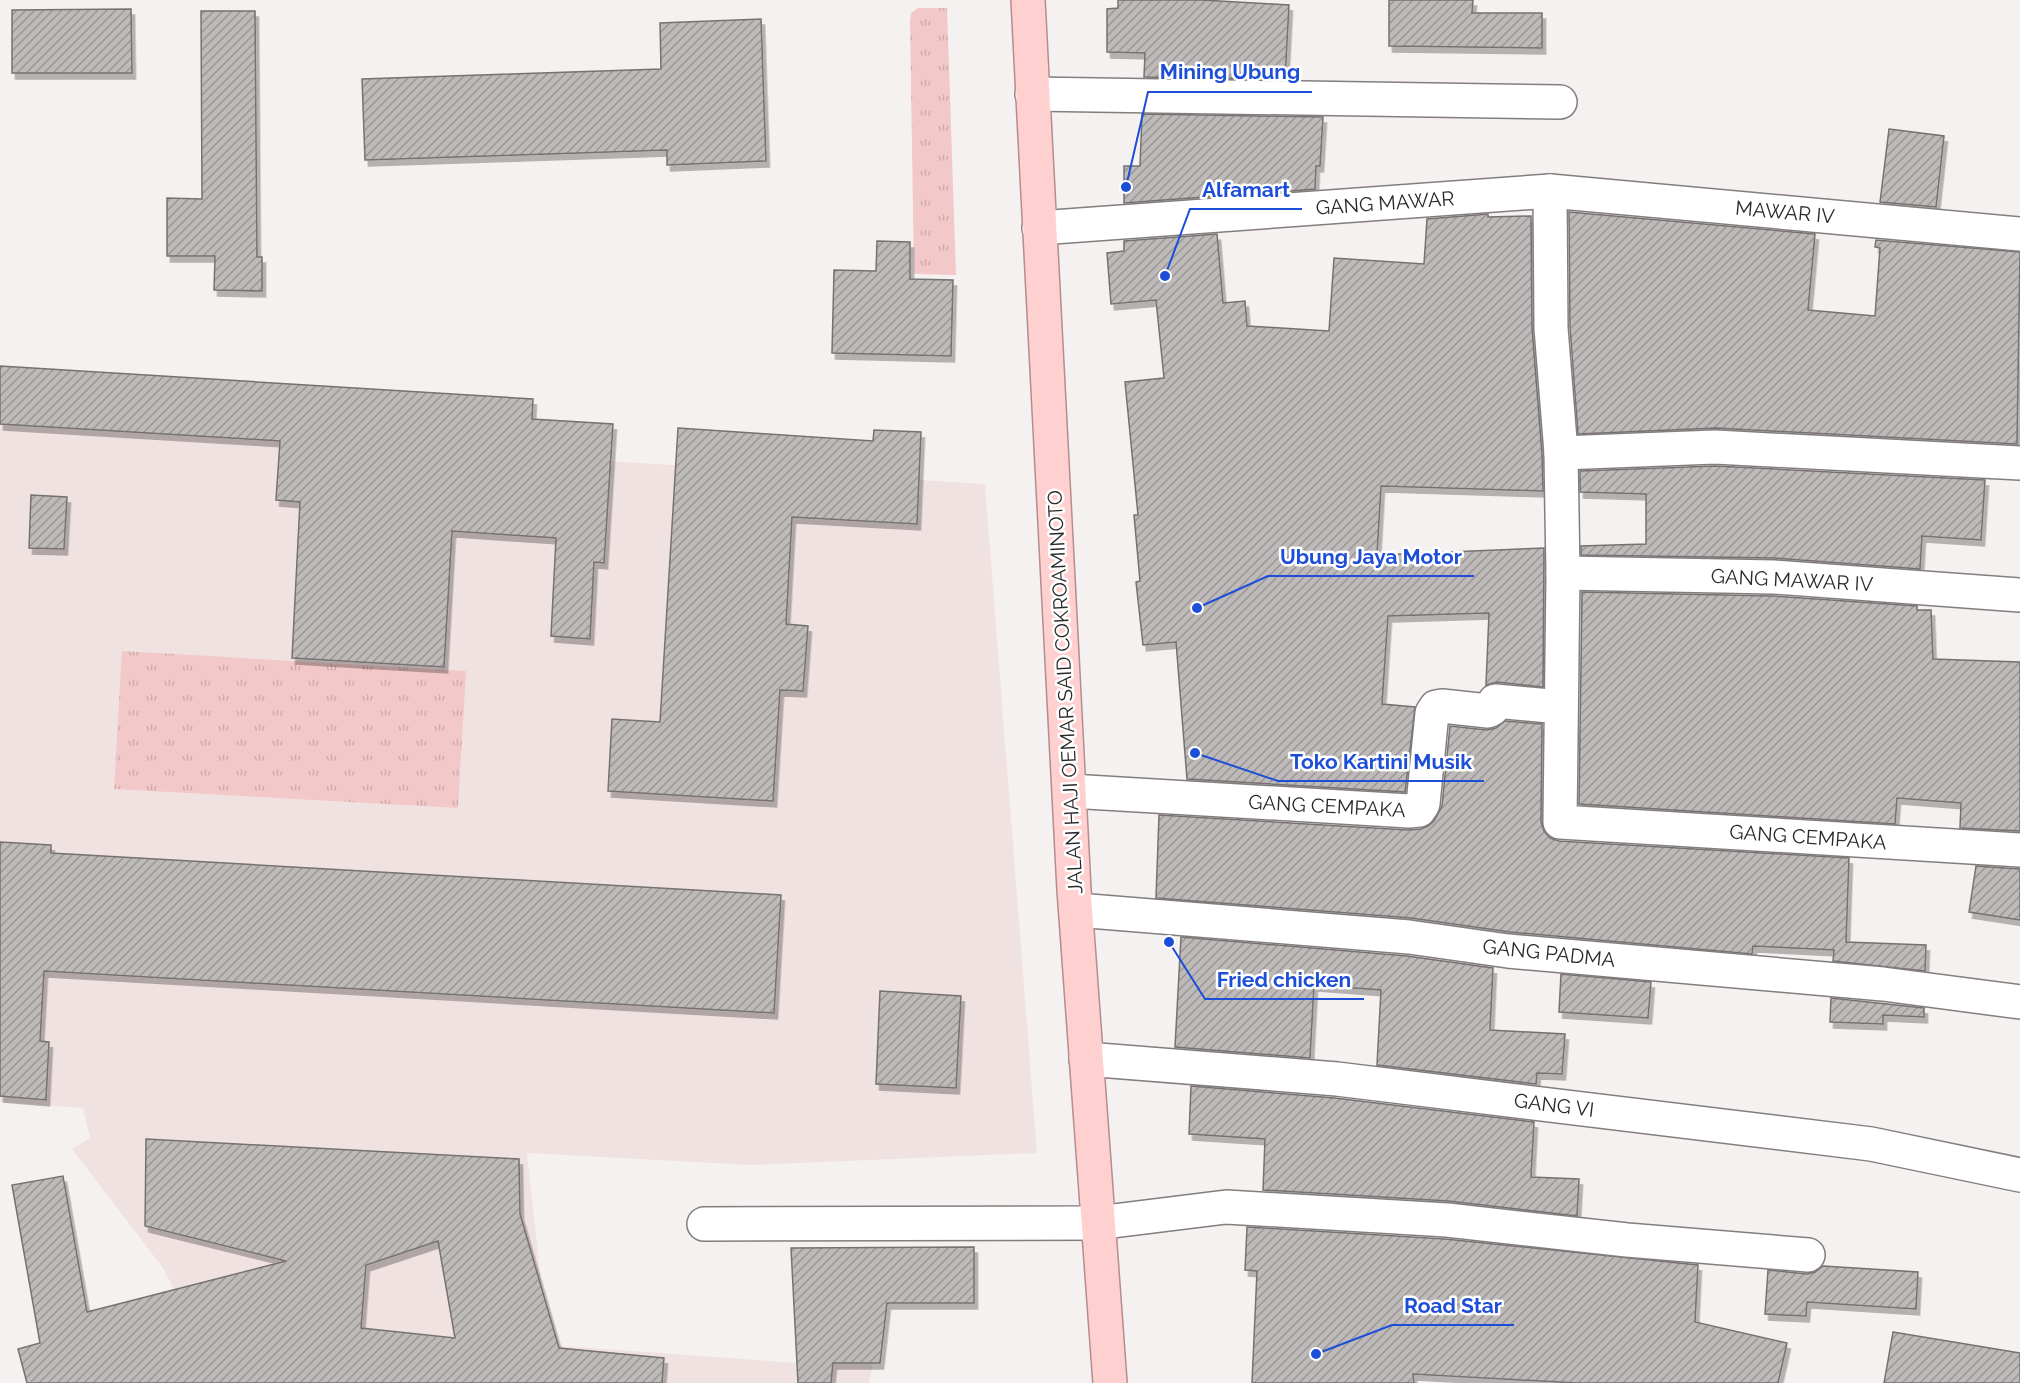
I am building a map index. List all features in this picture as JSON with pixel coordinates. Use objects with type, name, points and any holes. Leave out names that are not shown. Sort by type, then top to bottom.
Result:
[{"type":"highway","name":"JALAN HAJI OEMAR SAID COKROAMINOTO","points":[[1028,0],[1077,910],[1097,1223],[1110,1383]]},
{"type":"street","points":[[1032,94],[1560,102]]},
{"type":"street","points":[[1550,191],[1551,328],[1561,453],[1563,573],[1561,707]]},
{"type":"street","name":"GANG MAWAR","points":[[1039,228],[1550,191]]},
{"type":"street","name":"MAWAR IV","points":[[1550,191],[2020,234]]},
{"type":"street","points":[[1561,453],[1715,447],[2020,463]]},
{"type":"street","name":"GANG MAWAR IV","points":[[1563,573],[1774,577],[2020,595]]},
{"type":"street","name":"GANG CEMPAKA","points":[[1070,791],[1408,812],[1419,810],[1423,804],[1432,713],[1436,707],[1488,711],[1492,709],[1496,701],[1561,707],[1560,822],[2020,850]]},
{"type":"street","name":"GANG PADMA","points":[[1077,910],[1409,937],[1508,951],[1883,984],[2020,1002]]},
{"type":"street","name":"GANG VI","points":[[1086,1059],[1337,1078],[1871,1144],[2020,1175]]},
{"type":"street","points":[[704,1224],[1097,1223],[1226,1207],[1447,1220],[1627,1240],[1808,1255]]},
{"type":"shaded area","points":[[0,424],[985,484],[1037,1153],[750,1165],[527,1153],[548,1345],[797,1363],[873,1363],[869,1383],[223,1383],[163,1268],[72,1149],[90,1138],[83,1108],[0,1102]]},
{"type":"green space","points":[[918,8],[947,8],[956,275],[914,274],[910,21],[911,13]]},
{"type":"green space","points":[[122,651],[466,671],[458,808],[114,789]]},
{"type":"building","points":[[1118,0],[1202,0],[1289,5],[1285,79],[1144,77],[1145,53],[1107,52],[1107,9],[1118,8]]},
{"type":"building","points":[[1389,0],[1473,0],[1472,13],[1542,13],[1542,48],[1389,46]]},
{"type":"building","points":[[131,9],[132,73],[12,73],[12,10]]},
{"type":"building","points":[[201,11],[255,11],[257,257],[262,257],[262,291],[214,290],[215,256],[167,256],[167,198],[202,199]]},
{"type":"building","points":[[761,19],[766,161],[667,165],[667,150],[365,160],[362,79],[661,69],[660,23]]},
{"type":"building","points":[[1142,114],[1323,117],[1320,166],[1316,166],[1315,189],[1258,191],[1258,193],[1124,203],[1124,166],[1140,166]]},
{"type":"building","points":[[1889,129],[1944,136],[1936,207],[1880,202]]},
{"type":"building","points":[[1569,212],[1815,234],[1808,310],[1875,316],[1880,248],[1875,247],[1876,240],[2020,252],[2017,444],[1716,428],[1578,434],[1570,327]]},
{"type":"building","points":[[1488,214],[1488,217],[1531,216],[1532,328],[1543,491],[1381,486],[1377,555],[1544,548],[1543,687],[1497,682],[1486,685],[1489,613],[1388,616],[1382,704],[1415,707],[1405,792],[1187,779],[1176,642],[1143,645],[1136,582],[1140,581],[1134,515],[1138,515],[1125,382],[1164,378],[1156,300],[1111,304],[1107,253],[1124,251],[1124,241],[1217,234],[1223,303],[1245,301],[1247,326],[1329,331],[1334,258],[1424,264],[1427,219]]},
{"type":"building","points":[[877,241],[910,242],[910,279],[953,280],[951,356],[832,353],[834,270],[876,271]]},
{"type":"building","points":[[0,366],[533,399],[532,419],[613,424],[604,563],[594,562],[590,639],[551,636],[556,538],[452,531],[444,667],[292,658],[300,502],[276,500],[280,441],[0,424]]},
{"type":"building","points":[[678,428],[873,441],[874,430],[921,432],[917,524],[792,517],[786,624],[808,626],[803,691],[780,690],[773,801],[608,791],[612,719],[660,722]]},
{"type":"building","points":[[1715,466],[1985,480],[1981,540],[1922,536],[1920,569],[1774,558],[1581,555],[1581,546],[1646,544],[1646,494],[1580,492],[1580,471]]},
{"type":"building","points":[[31,495],[67,497],[64,549],[29,548]]},
{"type":"building","points":[[1582,592],[1773,596],[1917,606],[1917,610],[1931,610],[1933,659],[2020,662],[2020,831],[1960,828],[1961,803],[1897,798],[1895,824],[1579,804]]},
{"type":"building","points":[[1505,721],[1542,724],[1541,822],[1550,838],[1559,841],[1849,858],[1846,942],[1926,945],[1925,971],[1833,961],[1834,950],[1753,946],[1752,954],[1510,932],[1411,918],[1156,898],[1159,815],[1421,829],[1434,821],[1442,806],[1450,726],[1487,730],[1496,728]]},
{"type":"building","points":[[0,842],[51,845],[51,853],[781,895],[774,1013],[44,971],[40,1041],[49,1042],[46,1100],[0,1096]]},
{"type":"building","points":[[1976,866],[2020,869],[2020,920],[1969,912]]},
{"type":"building","points":[[1181,937],[1407,956],[1493,968],[1490,1030],[1565,1034],[1562,1074],[1537,1073],[1536,1084],[1377,1065],[1381,990],[1314,985],[1310,1058],[1175,1047]]},
{"type":"building","points":[[1561,974],[1651,982],[1648,1018],[1559,1012]]},
{"type":"building","points":[[880,991],[961,996],[956,1088],[876,1084]]},
{"type":"building","points":[[1831,998],[1924,1008],[1924,1017],[1883,1015],[1883,1024],[1830,1022]]},
{"type":"building","points":[[1191,1086],[1335,1098],[1534,1122],[1531,1177],[1579,1179],[1577,1216],[1448,1201],[1263,1190],[1265,1139],[1189,1134]]},
{"type":"building","points":[[146,1139],[519,1159],[520,1214],[559,1348],[664,1358],[662,1383],[27,1383],[18,1349],[40,1343],[12,1185],[63,1176],[87,1312],[286,1261],[145,1226]],"holes":[[[438,1241],[455,1338],[361,1328],[366,1265]]]},
{"type":"building","points":[[1247,1227],[1445,1239],[1698,1265],[1695,1322],[1787,1343],[1778,1383],[1577,1383],[1413,1374],[1414,1383],[1252,1383],[1257,1271],[1245,1270]]},
{"type":"building","points":[[974,1247],[974,1303],[887,1303],[880,1363],[833,1363],[831,1383],[798,1383],[791,1248]]},
{"type":"building","points":[[1823,1266],[1918,1272],[1916,1309],[1807,1302],[1806,1316],[1765,1314],[1768,1270],[1807,1274]]},
{"type":"building","points":[[1893,1332],[2020,1353],[2020,1383],[1884,1383]]},
{"type":"place","name":"Mining Ubung","points":[[1126,187]]},
{"type":"place","name":"Alfamart","points":[[1165,276]]},
{"type":"place","name":"Ubung Jaya Motor","points":[[1197,608]]},
{"type":"place","name":"Toko Kartini Musik","points":[[1195,753]]},
{"type":"place","name":"Fried chicken","points":[[1169,942]]},
{"type":"place","name":"Road Star","points":[[1316,1354]]}]
